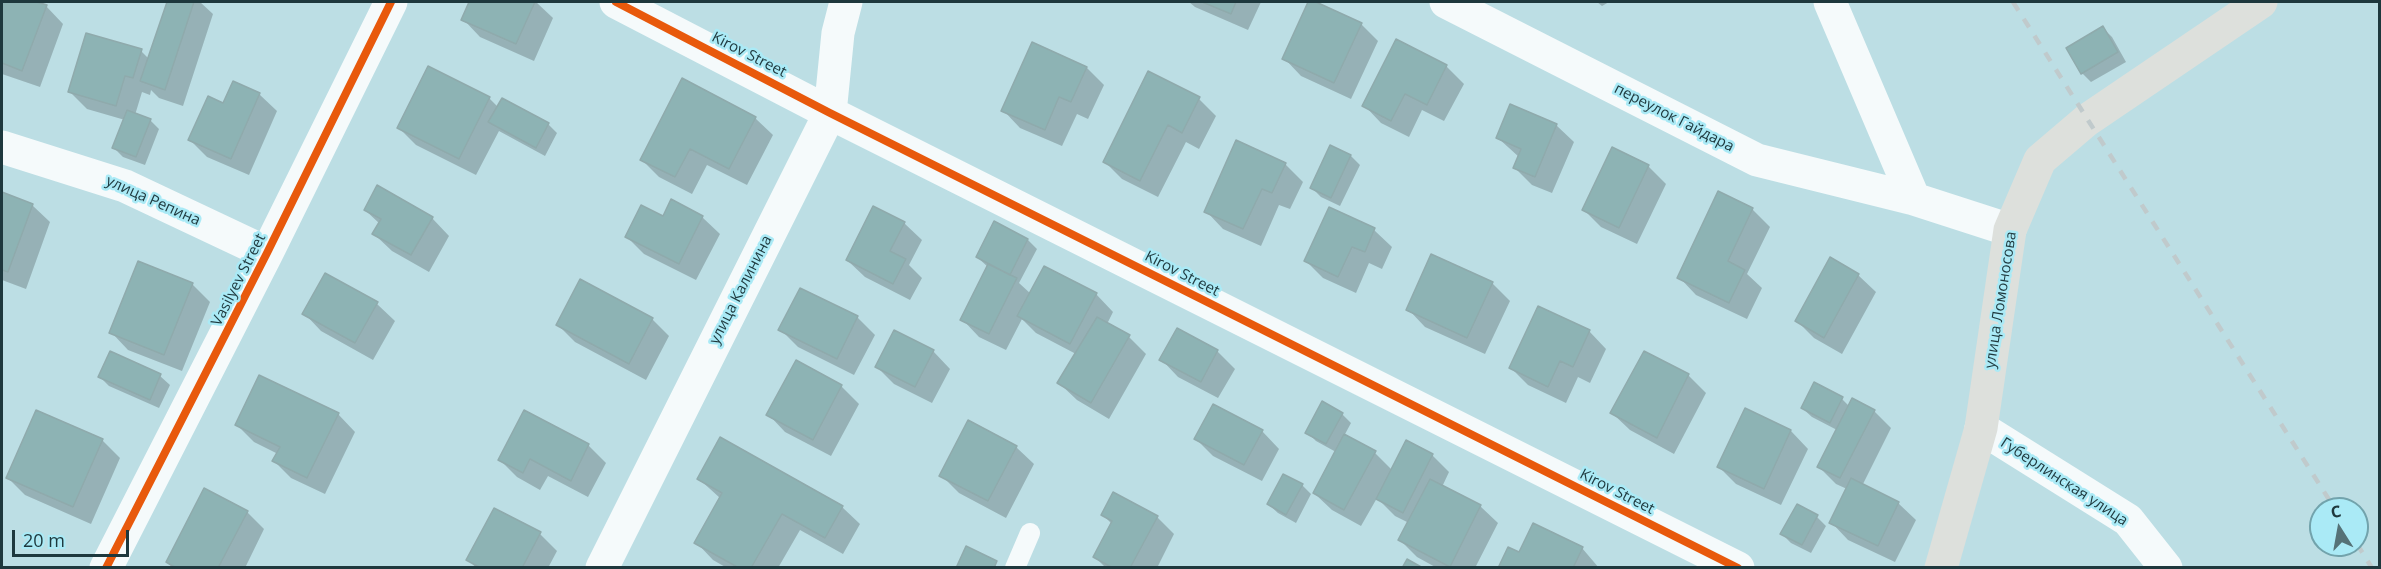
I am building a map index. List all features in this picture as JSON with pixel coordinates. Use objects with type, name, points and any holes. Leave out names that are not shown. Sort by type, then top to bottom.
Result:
[{"type":"main road","name":"улица Ломоносова","points":[[1941,567],[1981,428],[2010,230],[2040,160],[2087,120],[2261,2]]},
{"type":"street","name":"Vasilyev Street","points":[[106,567],[267,253],[391,2]]},
{"type":"street","name":"Kirov Street","points":[[616,2],[830,112],[1738,567]]},
{"type":"street","name":"улица Калинина","points":[[602,567],[830,112],[838,33],[846,2]]},
{"type":"street","name":"переулок Гайдара","points":[[1446,2],[1757,160],[1914,199],[2010,230]]},
{"type":"street","points":[[1830,2],[1914,199]]},
{"type":"street","name":"улица Репина","points":[[2,147],[125,186],[267,253]]},
{"type":"street","name":"Губерлинская улица","points":[[1981,428],[2128,520],[2166,567]]},
{"type":"lane","points":[[1016,567],[1030,533]]},
{"type":"building","points":[[2,2],[37,2],[47,5],[22,71],[2,63]]},
{"type":"building","points":[[167,2],[194,2],[165,90],[140,81]]},
{"type":"building","points":[[469,2],[535,2],[516,44],[461,20]]},
{"type":"building","points":[[1202,2],[1236,2],[1231,14]]},
{"type":"building","points":[[1308,2],[1316,2],[1362,23],[1334,83],[1282,59]]},
{"type":"building","points":[[2103,26],[2118,52],[2081,74],[2066,48]]},
{"type":"building","points":[[86,33],[142,49],[133,78],[125,76],[116,106],[68,92]]},
{"type":"building","points":[[1396,39],[1447,65],[1427,105],[1405,94],[1391,121],[1362,106]]},
{"type":"building","points":[[1032,42],[1087,67],[1071,102],[1059,97],[1045,130],[1001,111]]},
{"type":"building","points":[[428,66],[490,97],[459,159],[397,128]]},
{"type":"building","points":[[1148,71],[1200,97],[1182,133],[1168,125],[1140,181],[1103,162]]},
{"type":"building","points":[[682,78],[756,117],[729,169],[690,149],[675,177],[640,160]]},
{"type":"building","points":[[233,81],[260,93],[231,159],[188,140],[208,96],[223,103]]},
{"type":"building","points":[[502,98],[549,123],[536,148],[488,122]]},
{"type":"building","points":[[1510,104],[1557,124],[1535,177],[1513,168],[1521,149],[1496,138]]},
{"type":"building","points":[[127,110],[151,119],[136,157],[112,148]]},
{"type":"building","points":[[1236,140],[1286,163],[1272,193],[1262,189],[1243,229],[1204,212]]},
{"type":"building","points":[[1330,145],[1351,155],[1331,198],[1310,188]]},
{"type":"building","points":[[1612,147],[1649,165],[1619,228],[1582,210]]},
{"type":"building","points":[[377,185],[433,217],[411,255],[372,234],[381,219],[364,210]]},
{"type":"building","points":[[1718,191],[1753,208],[1728,261],[1745,270],[1729,303],[1677,278]]},
{"type":"building","points":[[2,192],[33,204],[8,272],[2,270]]},
{"type":"building","points":[[671,199],[703,216],[679,264],[625,237],[641,205],[663,216]]},
{"type":"building","points":[[873,206],[905,222],[890,251],[906,259],[893,284],[846,260]]},
{"type":"building","points":[[1329,207],[1375,228],[1365,252],[1352,247],[1338,277],[1304,261]]},
{"type":"building","points":[[994,221],[1028,239],[1010,275],[976,257]]},
{"type":"building","points":[[1431,254],[1493,282],[1467,338],[1406,310]]},
{"type":"building","points":[[1830,257],[1859,274],[1824,338],[1795,321]]},
{"type":"building","points":[[138,261],[193,283],[164,355],[109,333]]},
{"type":"building","points":[[988,264],[1017,278],[989,334],[960,320]]},
{"type":"building","points":[[1044,266],[1097,293],[1070,344],[1017,316]]},
{"type":"building","points":[[325,273],[378,302],[355,343],[302,314]]},
{"type":"building","points":[[580,279],[653,318],[629,364],[556,325]]},
{"type":"building","points":[[800,288],[858,316],[837,359],[778,330]]},
{"type":"building","points":[[1538,306],[1590,330],[1573,367],[1560,361],[1548,387],[1509,368]]},
{"type":"building","points":[[1097,317],[1130,335],[1091,403],[1057,383]]},
{"type":"building","points":[[1177,328],[1218,350],[1201,382],[1159,360]]},
{"type":"building","points":[[894,330],[934,350],[915,387],[875,367]]},
{"type":"building","points":[[110,351],[161,374],[150,400],[98,377]]},
{"type":"building","points":[[1644,351],[1689,374],[1657,438],[1610,413]]},
{"type":"building","points":[[796,360],[842,385],[813,440],[766,415]]},
{"type":"building","points":[[259,375],[339,413],[307,478],[272,461],[280,447],[235,425]]},
{"type":"building","points":[[1814,382],[1843,397],[1830,423],[1801,408]]},
{"type":"building","points":[[1852,398],[1875,410],[1840,478],[1817,467]]},
{"type":"building","points":[[1322,401],[1343,413],[1326,444],[1305,433]]},
{"type":"building","points":[[1213,404],[1263,430],[1244,465],[1194,439]]},
{"type":"building","points":[[1745,408],[1791,430],[1764,489],[1717,467]]},
{"type":"building","points":[[36,410],[103,439],[73,507],[6,478]]},
{"type":"building","points":[[524,410],[589,444],[571,481],[530,459],[523,473],[498,460]]},
{"type":"building","points":[[968,420],[1017,446],[988,501],[939,476]]},
{"type":"building","points":[[1344,434],[1376,451],[1344,510],[1313,493]]},
{"type":"building","points":[[720,437],[843,506],[825,538],[782,514],[751,568],[739,568],[694,543],[722,493],[697,479]]},
{"type":"building","points":[[1406,440],[1433,454],[1403,513],[1376,499]]},
{"type":"building","points":[[1283,474],[1303,484],[1286,515],[1267,504]]},
{"type":"building","points":[[1851,478],[1899,502],[1878,546],[1829,523]]},
{"type":"building","points":[[1430,479],[1481,505],[1450,567],[1398,540]]},
{"type":"building","points":[[204,488],[248,511],[218,568],[176,568],[166,562]]},
{"type":"building","points":[[1113,492],[1158,516],[1130,568],[1113,568],[1093,557],[1112,521],[1101,515]]},
{"type":"building","points":[[1797,504],[1818,515],[1802,545],[1780,534]]},
{"type":"building","points":[[494,508],[541,532],[522,568],[481,568],[466,560]]},
{"type":"building","points":[[1533,523],[1583,547],[1573,568],[1498,568],[1508,547],[1519,552]]},
{"type":"building","points":[[966,546],[997,561],[994,568],[956,568]]},
{"type":"building","points":[[1407,559],[1423,568],[1402,568]]},
{"type":"railway","points":[[2013,2],[2327,497]]},
{"type":"railway","points":[[2365,557],[2372,568]]},
{"type":"cycle path","points":[[106,568],[267,253],[391,2]]},
{"type":"cycle path","points":[[616,2],[830,113],[1738,568]]}]
